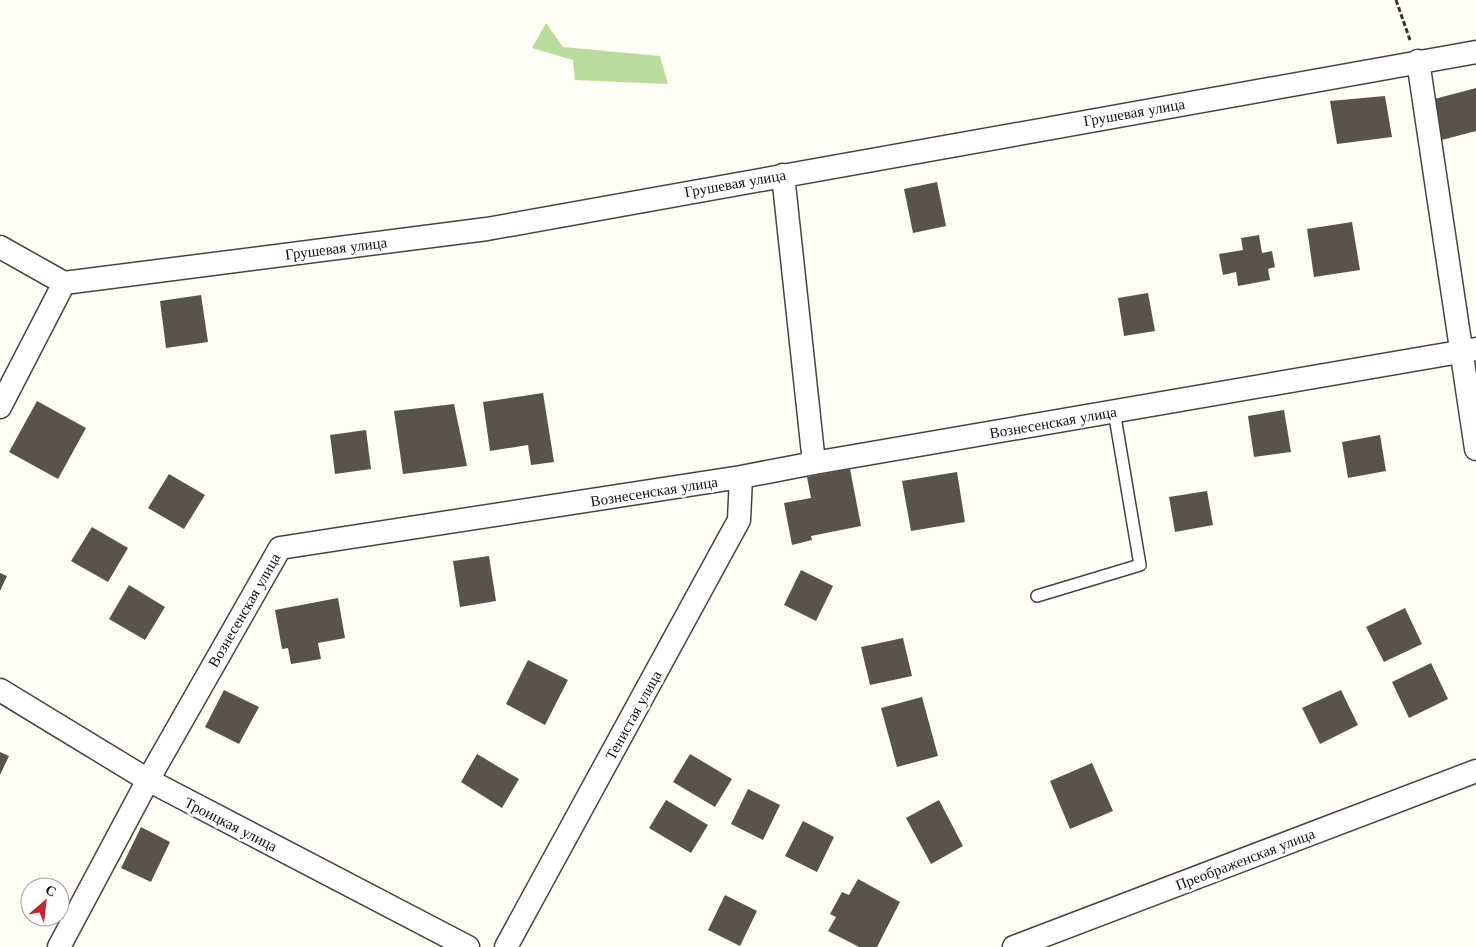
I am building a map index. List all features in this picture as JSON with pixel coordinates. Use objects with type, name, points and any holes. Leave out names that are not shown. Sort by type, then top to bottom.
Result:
[{"type":"street","name":"Грушевая улица","points":[[64,283],[487,228],[1476,52]]},
{"type":"street","points":[[1418,61],[1469,350],[1476,449]]},
{"type":"street","points":[[783,175],[814,463]]},
{"type":"street","points":[[0,247],[64,283],[0,407]]},
{"type":"street","name":"Вознесенская улица","points":[[59,947],[148,780],[280,548],[741,477],[1469,350]]},
{"type":"street","name":"Тенистая улица","points":[[506,947],[738,520],[741,477]]},
{"type":"street","name":"Троицкая улица","points":[[0,690],[148,780],[468,947]]},
{"type":"street","name":"Преображенская улица","points":[[1014,947],[1476,771]]},
{"type":"lane","points":[[1037,596],[1140,564],[1114,411]]},
{"type":"path","points":[[1396,0],[1418,61]]},
{"type":"green space","points":[[546,23],[563,47],[660,56],[668,84],[575,80],[573,60],[532,48]]},
{"type":"building","points":[[1476,88],[1476,131],[1434,142],[1427,101]]},
{"type":"building","points":[[1385,96],[1392,137],[1337,144],[1330,101]]},
{"type":"building","points":[[937,182],[946,226],[913,233],[904,189]]},
{"type":"building","points":[[1352,222],[1360,270],[1314,277],[1307,229]]},
{"type":"building","points":[[1259,235],[1262,253],[1272,251],[1275,267],[1268,269],[1270,280],[1238,286],[1236,272],[1223,275],[1219,254],[1243,250],[1241,238]]},
{"type":"building","points":[[1148,293],[1155,331],[1124,336],[1118,298]]},
{"type":"building","points":[[201,295],[208,342],[166,348],[160,301]]},
{"type":"building","points":[[543,393],[554,462],[531,465],[528,445],[490,451],[483,402]]},
{"type":"building","points":[[37,401],[86,428],[58,479],[9,452]]},
{"type":"building","points":[[454,404],[467,466],[403,474],[394,411]]},
{"type":"building","points":[[1284,410],[1291,452],[1254,457],[1248,416]]},
{"type":"building","points":[[366,430],[371,469],[335,474],[330,435]]},
{"type":"building","points":[[1380,435],[1386,471],[1348,478],[1342,442]]},
{"type":"building","points":[[850,469],[861,526],[811,536],[812,540],[792,545],[784,503],[811,498],[807,477]]},
{"type":"building","points":[[957,472],[965,522],[911,531],[902,481]]},
{"type":"building","points":[[169,474],[205,495],[184,529],[148,508]]},
{"type":"building","points":[[1207,491],[1213,525],[1175,532],[1169,497]]},
{"type":"building","points":[[92,527],[128,548],[108,582],[71,561]]},
{"type":"building","points":[[489,556],[496,601],[460,607],[453,561]]},
{"type":"building","points":[[801,570],[833,586],[816,621],[784,605]]},
{"type":"building","points":[[0,573],[7,576],[0,591]]},
{"type":"building","points":[[129,585],[165,607],[145,640],[109,619]]},
{"type":"building","points":[[338,598],[345,638],[318,643],[321,659],[291,664],[288,648],[282,649],[275,610]]},
{"type":"building","points":[[1405,608],[1422,644],[1384,662],[1366,627]]},
{"type":"building","points":[[903,638],[912,676],[870,685],[861,647]]},
{"type":"building","points":[[528,660],[568,680],[545,725],[506,704]]},
{"type":"building","points":[[1431,663],[1448,699],[1409,718],[1392,682]]},
{"type":"building","points":[[224,690],[259,707],[239,744],[205,727]]},
{"type":"building","points":[[1341,690],[1358,725],[1320,744],[1302,708]]},
{"type":"building","points":[[922,697],[938,756],[897,767],[881,708]]},
{"type":"building","points":[[0,752],[9,756],[0,775]]},
{"type":"building","points":[[477,754],[519,779],[502,808],[461,782]]},
{"type":"building","points":[[690,754],[732,779],[715,807],[673,782]]},
{"type":"building","points":[[1092,763],[1113,811],[1070,829],[1050,781]]},
{"type":"building","points":[[748,789],[780,805],[763,840],[731,824]]},
{"type":"building","points":[[666,800],[708,825],[691,853],[649,828]]},
{"type":"building","points":[[939,800],[963,846],[931,864],[906,818]]},
{"type":"building","points":[[803,821],[834,837],[817,872],[785,856]]},
{"type":"building","points":[[141,827],[170,842],[151,882],[121,868]]},
{"type":"building","points":[[858,879],[900,902],[877,947],[859,947],[828,931],[836,917],[830,914],[842,892],[849,895]]},
{"type":"building","points":[[725,895],[757,911],[740,946],[708,930]]}]
